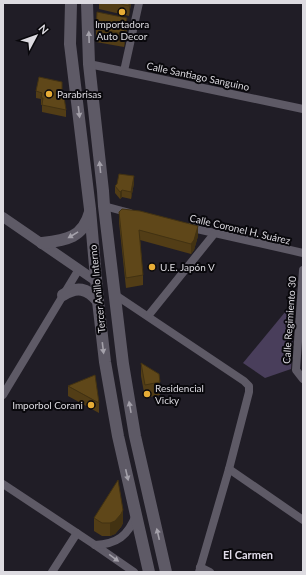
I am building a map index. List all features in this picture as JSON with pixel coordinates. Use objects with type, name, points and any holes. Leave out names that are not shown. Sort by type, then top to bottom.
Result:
[{"type":"main road","name":"Tercer Anillo Interno","points":[[71,3],[70,44],[90,209],[105,362],[118,436],[149,572]]},
{"type":"main road","name":"Tercer Anillo Interno","points":[[87,3],[89,64],[123,364],[136,436],[166,572]]},
{"type":"main road","points":[[70,44],[76,55],[89,64]]},
{"type":"main road","points":[[103,191],[100,207],[102,267],[96,281],[106,288],[109,293],[114,322],[120,337]]},
{"type":"main road","points":[[42,243],[71,238],[81,230],[88,220],[90,209]]},
{"type":"main road","points":[[63,295],[78,289],[86,291],[98,301]]},
{"type":"street","points":[[124,71],[139,3]]},
{"type":"street","name":"Calle Santiago Sanguino","points":[[89,64],[303,109]]},
{"type":"street","points":[[104,206],[140,215]]},
{"type":"street","points":[[3,217],[96,281]]},
{"type":"street","name":"Calle Coronel H. Suárez","points":[[177,224],[214,234],[303,253]]},
{"type":"street","points":[[148,316],[214,234]]},
{"type":"street","points":[[3,395],[79,270]]},
{"type":"street","name":"Calle Regimiento 30","points":[[303,270],[296,370],[303,378]]},
{"type":"street","points":[[114,294],[244,381],[249,386],[250,392],[200,570],[210,572]]},
{"type":"street","points":[[229,469],[303,520]]},
{"type":"street","points":[[3,484],[95,544],[134,572]]},
{"type":"street","points":[[95,544],[106,544],[116,541],[132,526],[136,515]]},
{"type":"street","points":[[52,572],[77,533]]},
{"type":"shaded area","points":[[295,300],[291,369],[265,378],[243,363]]},
{"type":"building","points":[[117,3],[129,3],[129,6]]},
{"type":"building","points":[[97,12],[127,18],[124,34],[96,29]]},
{"type":"building","points":[[39,77],[62,82],[62,97],[64,97],[66,110],[42,105],[42,93],[36,91]]},
{"type":"building","points":[[119,174],[134,176],[131,192],[122,190],[120,192],[115,186],[117,184]]},
{"type":"building","points":[[122,209],[140,211],[198,226],[194,240],[191,244],[139,230],[143,275],[126,278],[119,212]]},
{"type":"building","points":[[141,363],[159,374],[160,382],[145,385]]},
{"type":"building","points":[[95,375],[99,403],[68,386]]},
{"type":"building","points":[[118,480],[123,510],[115,521],[110,523],[102,523],[94,518]]},
{"type":"place","name":"Importadora Auto Decor","points":[[122,12]]},
{"type":"place","name":"Parabrisas","points":[[49,94]]},
{"type":"place","name":"U.E. Japón V","points":[[152,267]]},
{"type":"place","name":"Residencial Vicky","points":[[147,394]]},
{"type":"place","name":"Imporbol Corani","points":[[91,405]]},
{"type":"district","name":"El Carmen","points":[[248,555]]}]
